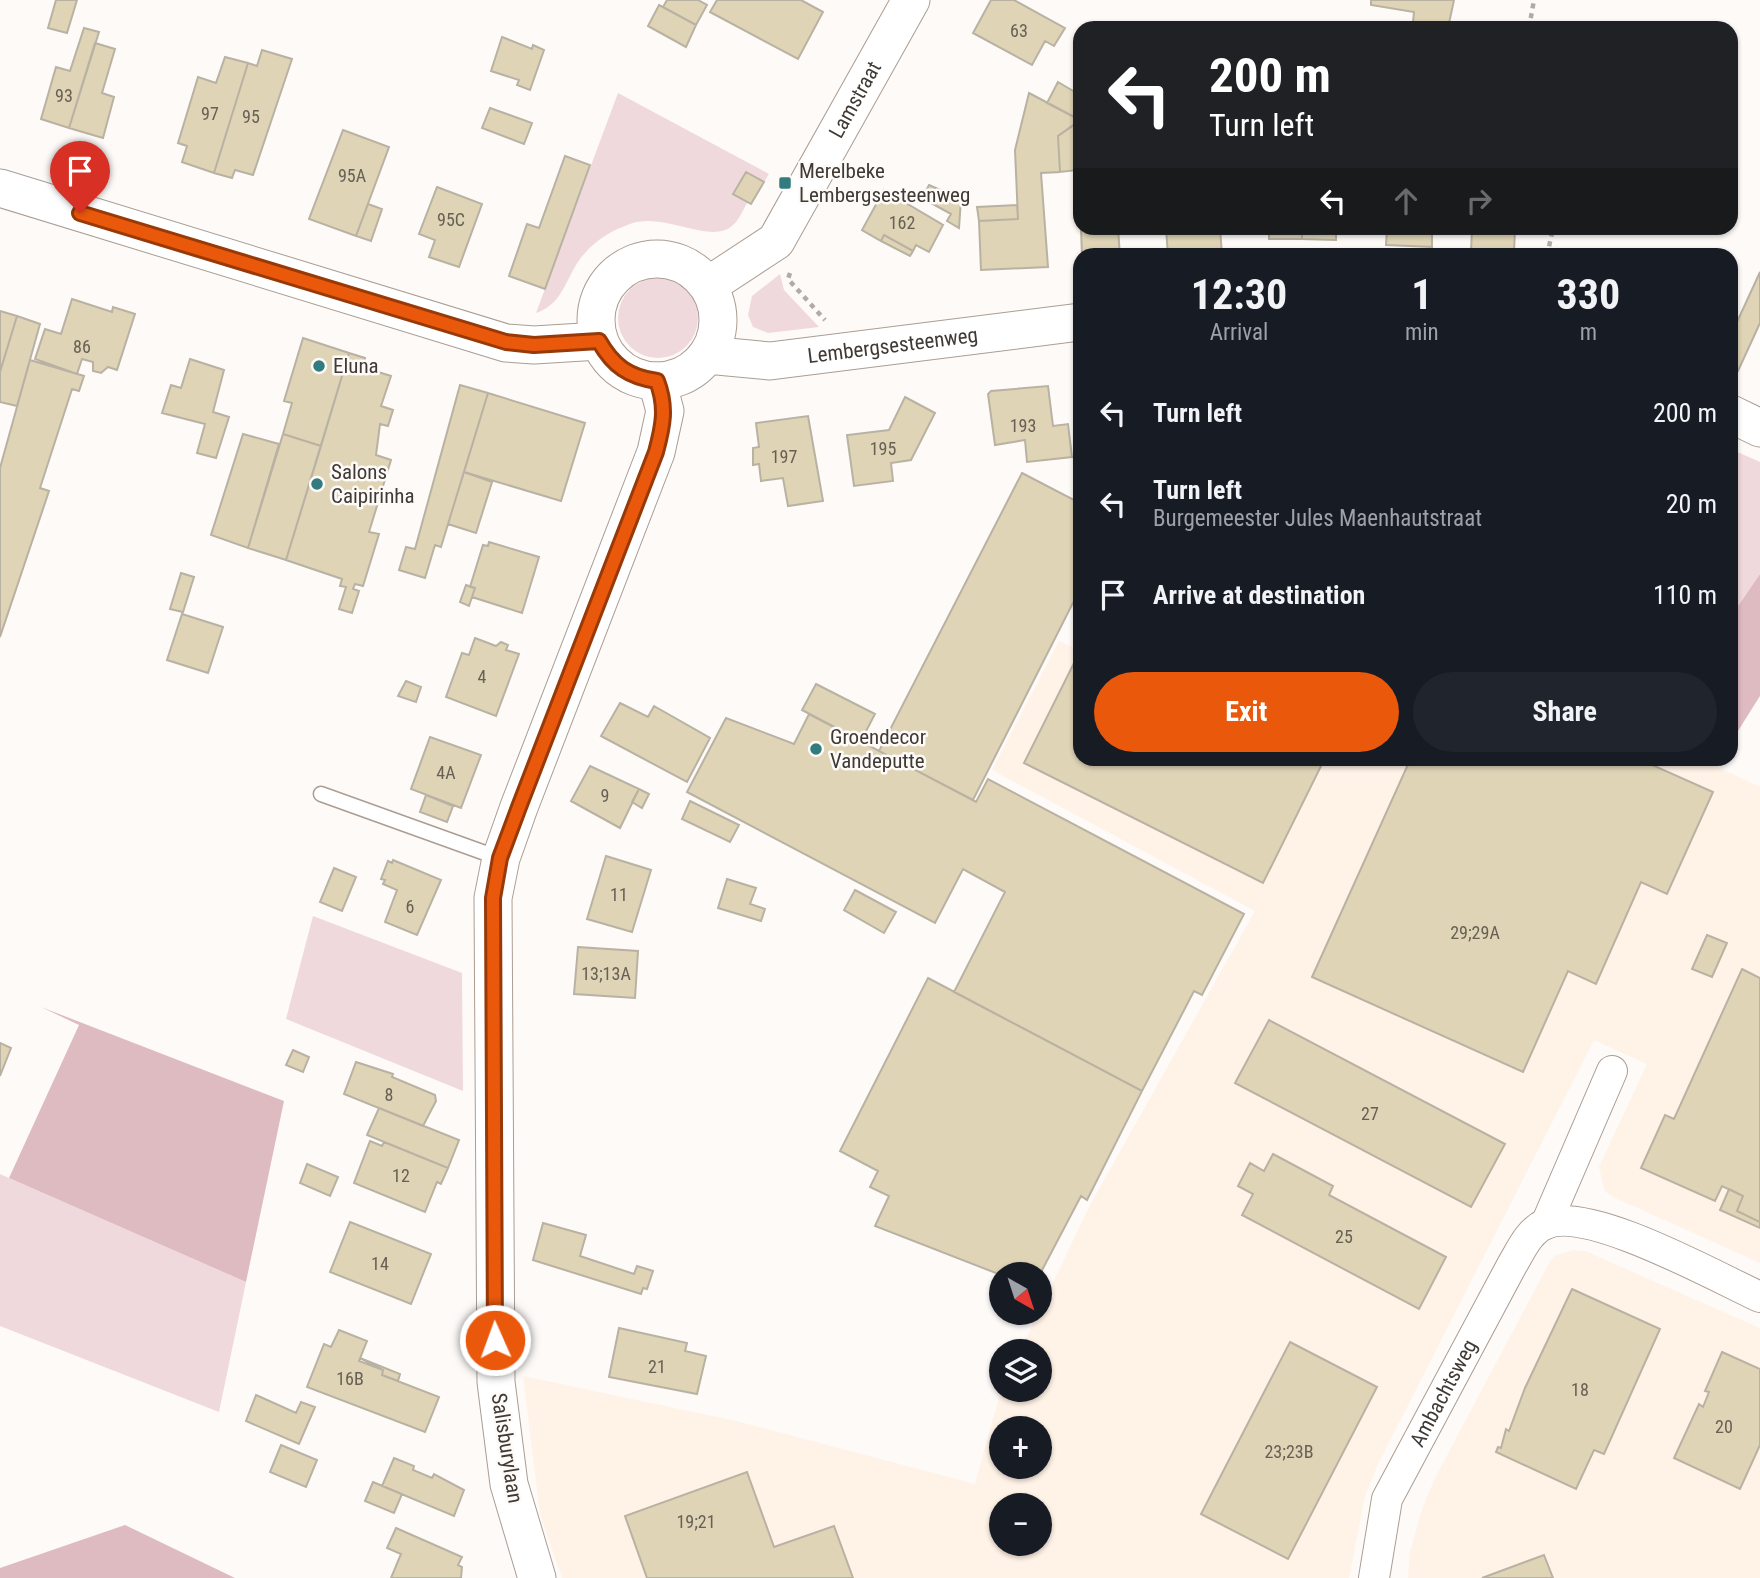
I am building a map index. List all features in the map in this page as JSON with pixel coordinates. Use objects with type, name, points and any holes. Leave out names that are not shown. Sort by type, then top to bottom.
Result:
[{"type":"street","name":"Lamstraat","points":[[709,285],[776,241],[911,0]]},
{"type":"street","points":[[0,188],[506,342],[534,345],[599,341]]},
{"type":"street","points":[[658,258],[678,261],[695,271],[709,285],[718,309],[717,333],[707,355],[693,369],[676,378],[657,381],[638,378],[622,370],[608,357],[599,341],[595,321],[598,302],[607,284],[629,265],[658,258]]},
{"type":"street","name":"Lembergsesteenweg","points":[[707,355],[770,361],[854,353],[1073,323]]},
{"type":"street","name":"Salisburylaan","points":[[537,1578],[509,1484],[496,1382],[491,935],[493,898],[500,858],[656,452],[665,411],[657,381]]},
{"type":"street","points":[[1738,417],[1760,428]]},
{"type":"street","name":"Ambachtsweg","points":[[1374,1578],[1387,1500],[1512,1265],[1530,1236],[1546,1223],[1612,1070]]},
{"type":"street","points":[[1546,1223],[1574,1220],[1604,1226],[1760,1297]]},
{"type":"lane","points":[[321,794],[500,858]]},
{"type":"path","points":[[1530,21],[1534,0]]},
{"type":"path","points":[[776,241],[796,256],[788,279],[832,327],[850,330],[854,353]]},
{"type":"shaded area","points":[[618,93],[769,174],[751,204],[747,203],[735,223],[724,230],[713,232],[643,221],[624,226],[606,236],[579,261],[554,302],[536,313]]},
{"type":"shaded area","points":[[780,274],[784,290],[819,327],[768,333],[753,327],[748,315],[752,296]]},
{"type":"shaded area","points":[[650,278],[666,278],[687,289],[698,310],[698,326],[687,347],[666,358],[650,358],[636,352],[624,340],[618,326],[618,310],[624,296],[636,284]]},
{"type":"shaded area","points":[[1738,452],[1760,462],[1760,574],[1738,606]]},
{"type":"shaded area","points":[[1760,574],[1760,696],[1738,731],[1738,606]]},
{"type":"shaded area","points":[[1059,641],[1073,647],[1073,766],[1715,766],[1760,787],[1760,1263],[1609,1195],[1604,1189],[1599,1167],[1647,1064],[1594,1040],[1378,1464],[1365,1496],[1349,1578],[562,1578],[540,1514],[523,1376],[736,1421],[975,1484],[989,1433],[989,1479],[1052,1479],[1052,1416],[994,1416],[998,1402],[1052,1402],[1052,1339],[1026,1339],[1032,1325],[1052,1325],[1052,1284],[1090,1205],[1255,911],[992,770]]},
{"type":"shaded area","points":[[313,916],[462,973],[463,1091],[286,1019]]},
{"type":"shaded area","points":[[41,1007],[284,1101],[246,1282],[9,1178],[79,1025]]},
{"type":"shaded area","points":[[0,1174],[246,1282],[219,1412],[0,1326]]},
{"type":"shaded area","points":[[1573,1250],[1585,1251],[1760,1328],[1760,1578],[1408,1578],[1410,1552],[1422,1509],[1435,1478],[1548,1265],[1554,1256]]},
{"type":"shaded area","points":[[125,1525],[235,1578],[0,1578],[0,1568]]},
{"type":"building","points":[[56,0],[77,0],[67,33],[48,28]]},
{"type":"building","points":[[667,0],[698,0],[707,5],[696,25],[663,7]]},
{"type":"building","points":[[717,0],[801,0],[823,12],[798,59],[710,12]]},
{"type":"building","points":[[991,0],[1014,0],[1065,28],[1054,46],[1045,41],[1032,65],[973,33]]},
{"type":"building","points":[[1371,0],[1454,0],[1450,21],[1413,21],[1414,12],[1371,5]]},
{"type":"building","points":[[659,5],[696,25],[686,47],[648,26]]},
{"type":"building","points":[[84,28],[99,32],[69,128],[41,119],[56,67],[70,71]]},
{"type":"building","points":[[502,37],[532,49],[533,45],[544,50],[530,90],[517,85],[519,80],[491,71]]},
{"type":"building","points":[[95,43],[115,49],[102,93],[114,97],[103,138],[69,128]]},
{"type":"building","points":[[262,50],[292,59],[253,175],[235,170],[232,178],[214,173],[248,63],[257,66]]},
{"type":"building","points":[[225,57],[248,63],[214,173],[182,162],[187,146],[178,143],[198,77],[216,83]]},
{"type":"building","points":[[1058,82],[1073,91],[1073,116],[1047,103]]},
{"type":"building","points":[[1029,93],[1073,116],[1073,125],[1058,136],[1060,172],[1041,173],[1048,267],[981,270],[979,221],[1018,219],[1015,150]]},
{"type":"building","points":[[490,108],[532,123],[524,144],[482,128]]},
{"type":"building","points":[[1073,126],[1073,170],[1060,172],[1058,136]]},
{"type":"building","points":[[343,130],[389,147],[356,236],[309,219]]},
{"type":"building","points":[[565,156],[590,165],[545,289],[509,276],[527,224],[539,228]]},
{"type":"building","points":[[746,172],[764,182],[751,204],[733,194]]},
{"type":"building","points":[[929,185],[961,199],[959,228],[947,221],[951,214],[922,198]]},
{"type":"building","points":[[437,187],[482,204],[459,267],[429,257],[435,240],[419,234]]},
{"type":"building","points":[[884,190],[943,225],[929,252],[916,245],[913,251],[884,235],[881,241],[862,230]]},
{"type":"building","points":[[368,204],[382,209],[371,241],[356,236]]},
{"type":"building","points":[[1017,205],[1018,219],[979,221],[977,207]]},
{"type":"building","points":[[884,235],[913,251],[910,256],[881,241]]},
{"type":"building","points":[[1081,235],[1118,235],[1119,248],[1082,248]]},
{"type":"building","points":[[1166,235],[1221,235],[1221,248],[1167,248]]},
{"type":"building","points":[[1269,235],[1302,235],[1302,239],[1269,239]]},
{"type":"building","points":[[1302,235],[1336,235],[1336,240],[1302,239]]},
{"type":"building","points":[[1387,235],[1432,235],[1432,247],[1386,245]]},
{"type":"building","points":[[1472,235],[1515,235],[1514,248],[1471,248]]},
{"type":"building","points":[[1760,272],[1760,323],[1738,371],[1738,320]]},
{"type":"building","points":[[72,299],[112,312],[113,307],[135,314],[117,370],[108,367],[101,373],[93,371],[93,362],[82,359],[77,374],[35,359],[45,329],[61,334]]},
{"type":"building","points":[[0,311],[17,316],[0,372]]},
{"type":"building","points":[[17,316],[40,324],[17,406],[0,402],[0,372]]},
{"type":"building","points":[[303,338],[349,353],[321,446],[283,434],[292,403],[284,401]]},
{"type":"building","points":[[349,353],[365,358],[362,367],[391,376],[381,406],[393,410],[388,426],[380,424],[376,455],[391,460],[369,532],[379,534],[363,586],[355,584],[353,589],[359,591],[352,613],[339,609],[346,587],[340,586],[342,579],[286,560]]},
{"type":"building","points":[[190,359],[224,370],[213,412],[229,417],[216,458],[197,453],[205,424],[162,413],[171,385],[181,388]]},
{"type":"building","points":[[30,360],[84,376],[79,391],[72,389],[40,488],[49,491],[0,637],[0,468]]},
{"type":"building","points":[[460,385],[488,393],[441,547],[435,545],[425,578],[399,570],[406,547],[415,549]]},
{"type":"building","points":[[1048,386],[1053,426],[1068,424],[1072,457],[1027,462],[1025,440],[995,445],[988,394],[991,391]]},
{"type":"building","points":[[488,393],[585,423],[561,501],[464,472]]},
{"type":"building","points":[[905,397],[935,413],[911,460],[891,463],[893,481],[854,486],[847,435],[889,430]]},
{"type":"building","points":[[808,416],[823,501],[788,506],[783,478],[761,481],[759,464],[753,465],[753,448],[759,447],[756,423]]},
{"type":"building","points":[[243,434],[279,444],[248,548],[211,535]]},
{"type":"building","points":[[283,434],[321,446],[286,560],[248,548]]},
{"type":"building","points":[[464,472],[492,482],[476,533],[448,524]]},
{"type":"building","points":[[1022,473],[1073,499],[1073,603],[973,800],[879,751]]},
{"type":"building","points":[[489,542],[539,557],[522,613],[472,597],[475,588],[470,587],[483,545],[488,546]]},
{"type":"building","points":[[181,573],[194,577],[183,612],[170,609]]},
{"type":"building","points":[[466,585],[475,588],[469,606],[460,602]]},
{"type":"building","points":[[182,614],[223,627],[208,673],[167,660]]},
{"type":"building","points":[[475,638],[496,646],[501,642],[508,645],[506,650],[519,654],[496,716],[446,697],[462,653],[469,655]]},
{"type":"building","points":[[1073,665],[1073,766],[1321,766],[1263,883],[1024,763]]},
{"type":"building","points":[[406,681],[421,687],[416,702],[398,696]]},
{"type":"building","points":[[816,684],[875,714],[861,741],[802,710]]},
{"type":"building","points":[[620,703],[648,717],[654,706],[710,738],[687,782],[601,736]]},
{"type":"building","points":[[809,714],[976,802],[988,779],[1244,914],[1202,995],[1194,991],[1142,1091],[954,992],[1005,892],[963,869],[935,923],[687,792],[726,718],[794,744]]},
{"type":"building","points":[[430,737],[481,755],[461,808],[411,789]]},
{"type":"building","points":[[590,766],[639,789],[620,828],[571,801]]},
{"type":"building","points":[[1407,766],[1654,766],[1713,792],[1667,894],[1641,882],[1596,984],[1568,971],[1523,1072],[1312,977]]},
{"type":"building","points":[[639,789],[649,794],[642,808],[632,802]]},
{"type":"building","points":[[426,795],[453,806],[447,822],[420,812]]},
{"type":"building","points":[[690,801],[739,825],[730,842],[682,819]]},
{"type":"building","points":[[606,856],[651,870],[632,932],[587,919]]},
{"type":"building","points":[[393,860],[441,880],[417,935],[385,922],[397,890],[383,884],[385,880],[381,879],[388,861],[392,863]]},
{"type":"building","points":[[334,868],[356,877],[342,911],[320,902]]},
{"type":"building","points":[[727,879],[756,888],[750,904],[765,909],[761,921],[718,908]]},
{"type":"building","points":[[855,890],[896,912],[884,933],[844,910]]},
{"type":"building","points":[[1707,935],[1727,943],[1712,977],[1692,969]]},
{"type":"building","points":[[578,947],[638,951],[635,998],[574,994]]},
{"type":"building","points":[[1742,969],[1760,978],[1760,1222],[1737,1211],[1743,1196],[1722,1186],[1715,1201],[1641,1168],[1665,1115],[1674,1119]]},
{"type":"building","points":[[928,978],[1142,1091],[1087,1200],[1081,1196],[1046,1262],[989,1262],[989,1270],[875,1226],[889,1196],[870,1187],[878,1171],[840,1151]]},
{"type":"building","points":[[1269,1020],[1505,1144],[1471,1207],[1235,1083]]},
{"type":"building","points":[[0,1043],[11,1048],[0,1076]]},
{"type":"building","points":[[293,1050],[309,1057],[303,1072],[286,1065]]},
{"type":"building","points":[[356,1062],[393,1074],[392,1077],[435,1095],[436,1101],[423,1126],[344,1094]]},
{"type":"building","points":[[379,1108],[459,1140],[448,1168],[367,1135]]},
{"type":"building","points":[[370,1141],[382,1146],[384,1142],[448,1168],[441,1184],[437,1182],[425,1212],[354,1183]]},
{"type":"building","points":[[1273,1154],[1333,1186],[1329,1195],[1446,1257],[1419,1309],[1242,1215],[1253,1194],[1238,1186],[1250,1163],[1264,1171]]},
{"type":"building","points":[[307,1164],[338,1177],[330,1196],[300,1183]]},
{"type":"building","points":[[1729,1189],[1743,1196],[1737,1211],[1760,1222],[1760,1228],[1720,1210]]},
{"type":"building","points":[[350,1222],[431,1254],[411,1304],[330,1272]]},
{"type":"building","points":[[543,1223],[586,1235],[580,1256],[634,1274],[637,1266],[653,1271],[647,1289],[643,1288],[641,1294],[533,1260]]},
{"type":"building","points":[[1572,1289],[1660,1329],[1604,1454],[1594,1450],[1576,1489],[1496,1452],[1498,1447],[1501,1448],[1506,1429],[1509,1431],[1525,1388]]},
{"type":"building","points":[[619,1328],[687,1343],[685,1351],[706,1356],[697,1394],[609,1377]]},
{"type":"building","points":[[339,1330],[367,1341],[359,1361],[383,1370],[382,1375],[439,1397],[425,1432],[307,1387],[324,1344],[331,1347]]},
{"type":"building","points":[[1290,1342],[1377,1387],[1288,1559],[1201,1514]]},
{"type":"building","points":[[1722,1352],[1760,1369],[1760,1445],[1740,1489],[1674,1458],[1699,1404],[1703,1407],[1709,1392],[1705,1391]]},
{"type":"building","points":[[360,1358],[400,1374],[398,1381],[382,1375],[383,1370]]},
{"type":"building","points":[[256,1395],[296,1413],[301,1402],[315,1407],[299,1444],[246,1421]]},
{"type":"building","points":[[281,1445],[317,1460],[306,1487],[270,1472]]},
{"type":"building","points":[[394,1458],[414,1466],[413,1470],[432,1478],[434,1474],[464,1490],[454,1516],[382,1486]]},
{"type":"building","points":[[747,1472],[774,1547],[834,1526],[853,1578],[647,1578],[625,1516]]},
{"type":"building","points":[[373,1482],[402,1494],[394,1513],[365,1501]]},
{"type":"building","points":[[396,1528],[462,1557],[458,1565],[462,1567],[461,1578],[391,1578],[401,1554],[387,1548]]},
{"type":"building","points":[[1544,1555],[1553,1578],[1482,1578]]},
{"type":"place","name":"Merelbeke Lembergsesteenweg","points":[[785,183]]},
{"type":"place","name":"Eluna","points":[[319,366]]},
{"type":"place","name":"Salons Caipirinha","points":[[317,484]]},
{"type":"place","name":"Groendecor Vandeputte","points":[[816,749]]},
{"type":"route","points":[[80,213],[506,342],[534,345],[599,341],[608,357],[622,370],[638,378],[657,381],[665,402],[663,426],[656,452],[500,858],[493,898],[491,935],[495,1340]]}]
